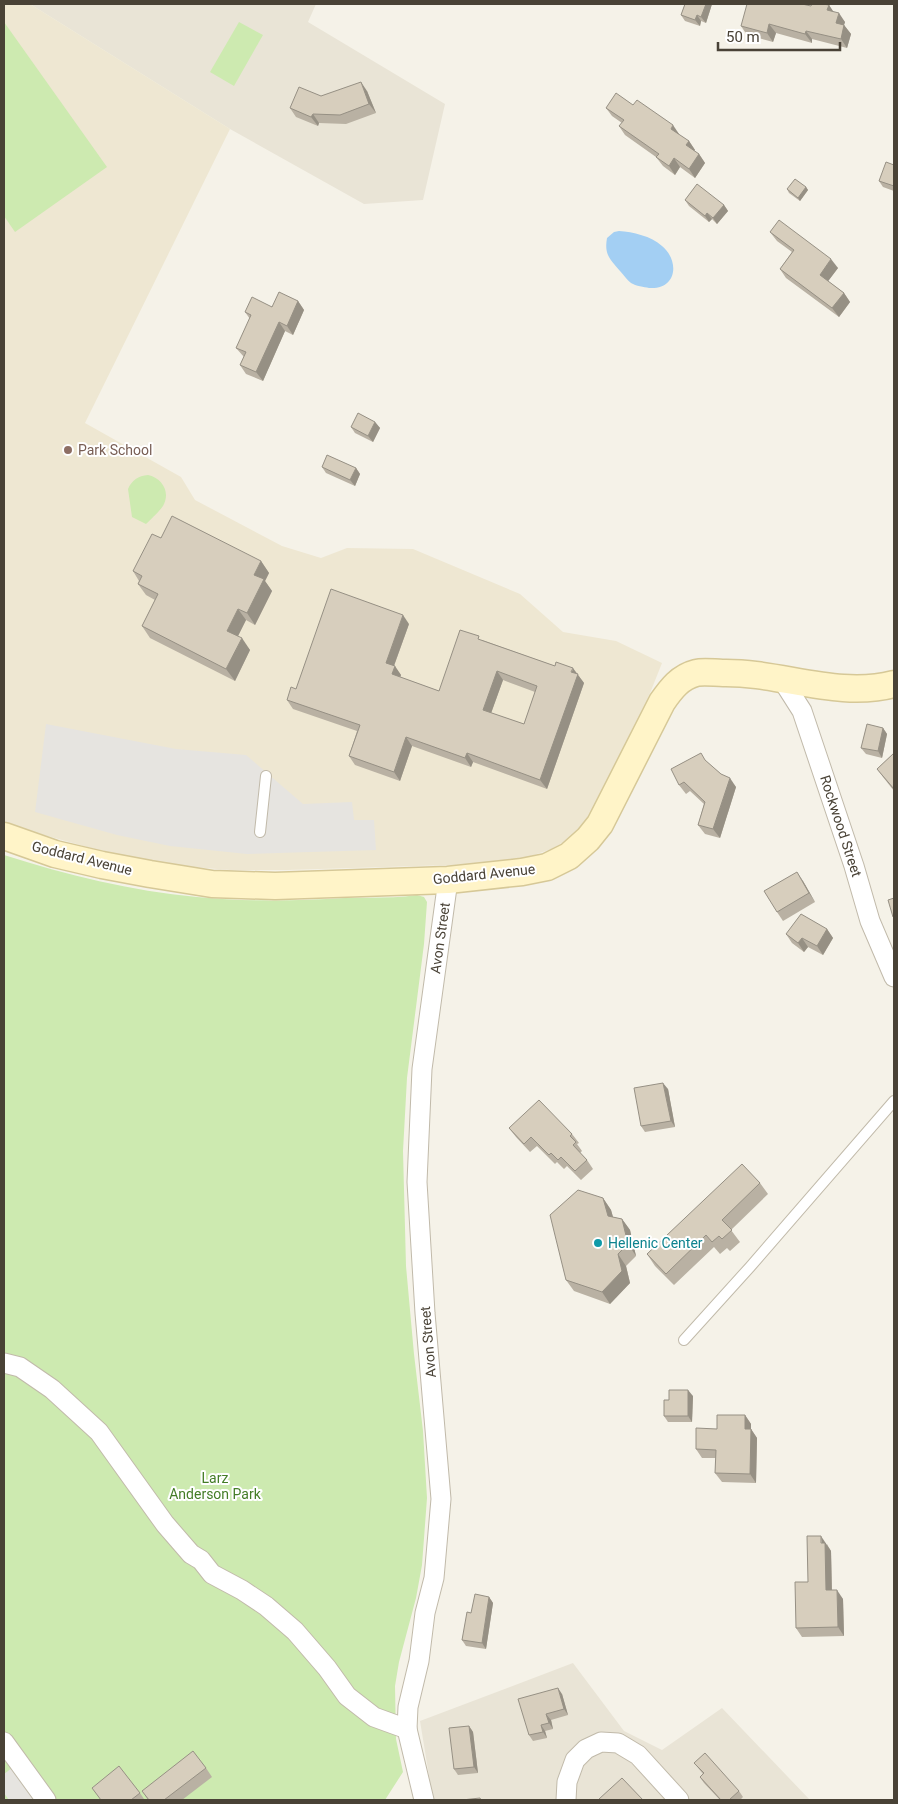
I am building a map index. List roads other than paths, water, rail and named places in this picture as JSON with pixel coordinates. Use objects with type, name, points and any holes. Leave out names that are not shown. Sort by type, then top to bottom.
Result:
[{"type":"main road","name":"Goddard Avenue","points":[[4,836],[55,854],[102,865],[212,884],[275,886],[448,880],[522,872],[547,867],[569,856],[588,839],[600,824],[662,702],[674,684],[696,673],[737,673],[852,690],[880,688],[894,684]]},
{"type":"street","name":"Rockwood Street","points":[[781,678],[802,711],[846,840],[870,920],[894,977]]},
{"type":"street","name":"Avon Street","points":[[424,1800],[407,1729],[408,1707],[420,1661],[425,1613],[434,1578],[441,1499],[425,1313],[417,1182],[422,1070],[448,880]]},
{"type":"street","points":[[4,1363],[20,1367],[52,1389],[99,1432],[165,1524],[191,1554],[201,1560],[212,1574],[242,1590],[266,1606],[295,1631],[327,1668],[347,1696],[374,1717],[407,1729]]},
{"type":"street","points":[[4,1742],[46,1800]]},
{"type":"street","points":[[566,1800],[567,1782],[575,1760],[586,1749],[601,1742],[618,1743],[638,1755],[679,1800]]},
{"type":"lane","points":[[260,832],[266,776]]},
{"type":"lane","points":[[684,1340],[763,1253],[894,1101]]},
{"type":"water","points":[[619,231],[647,237],[662,246],[668,252],[673,266],[670,280],[658,287],[649,288],[631,283],[611,260],[606,249],[607,238],[614,232]]},
{"type":"place","name":"Park School","points":[[68,450]]},
{"type":"place","name":"Hellenic Center","points":[[598,1243]]},
{"type":"park label","name":"Larz Anderson Park","points":[[215,1486]]}]
